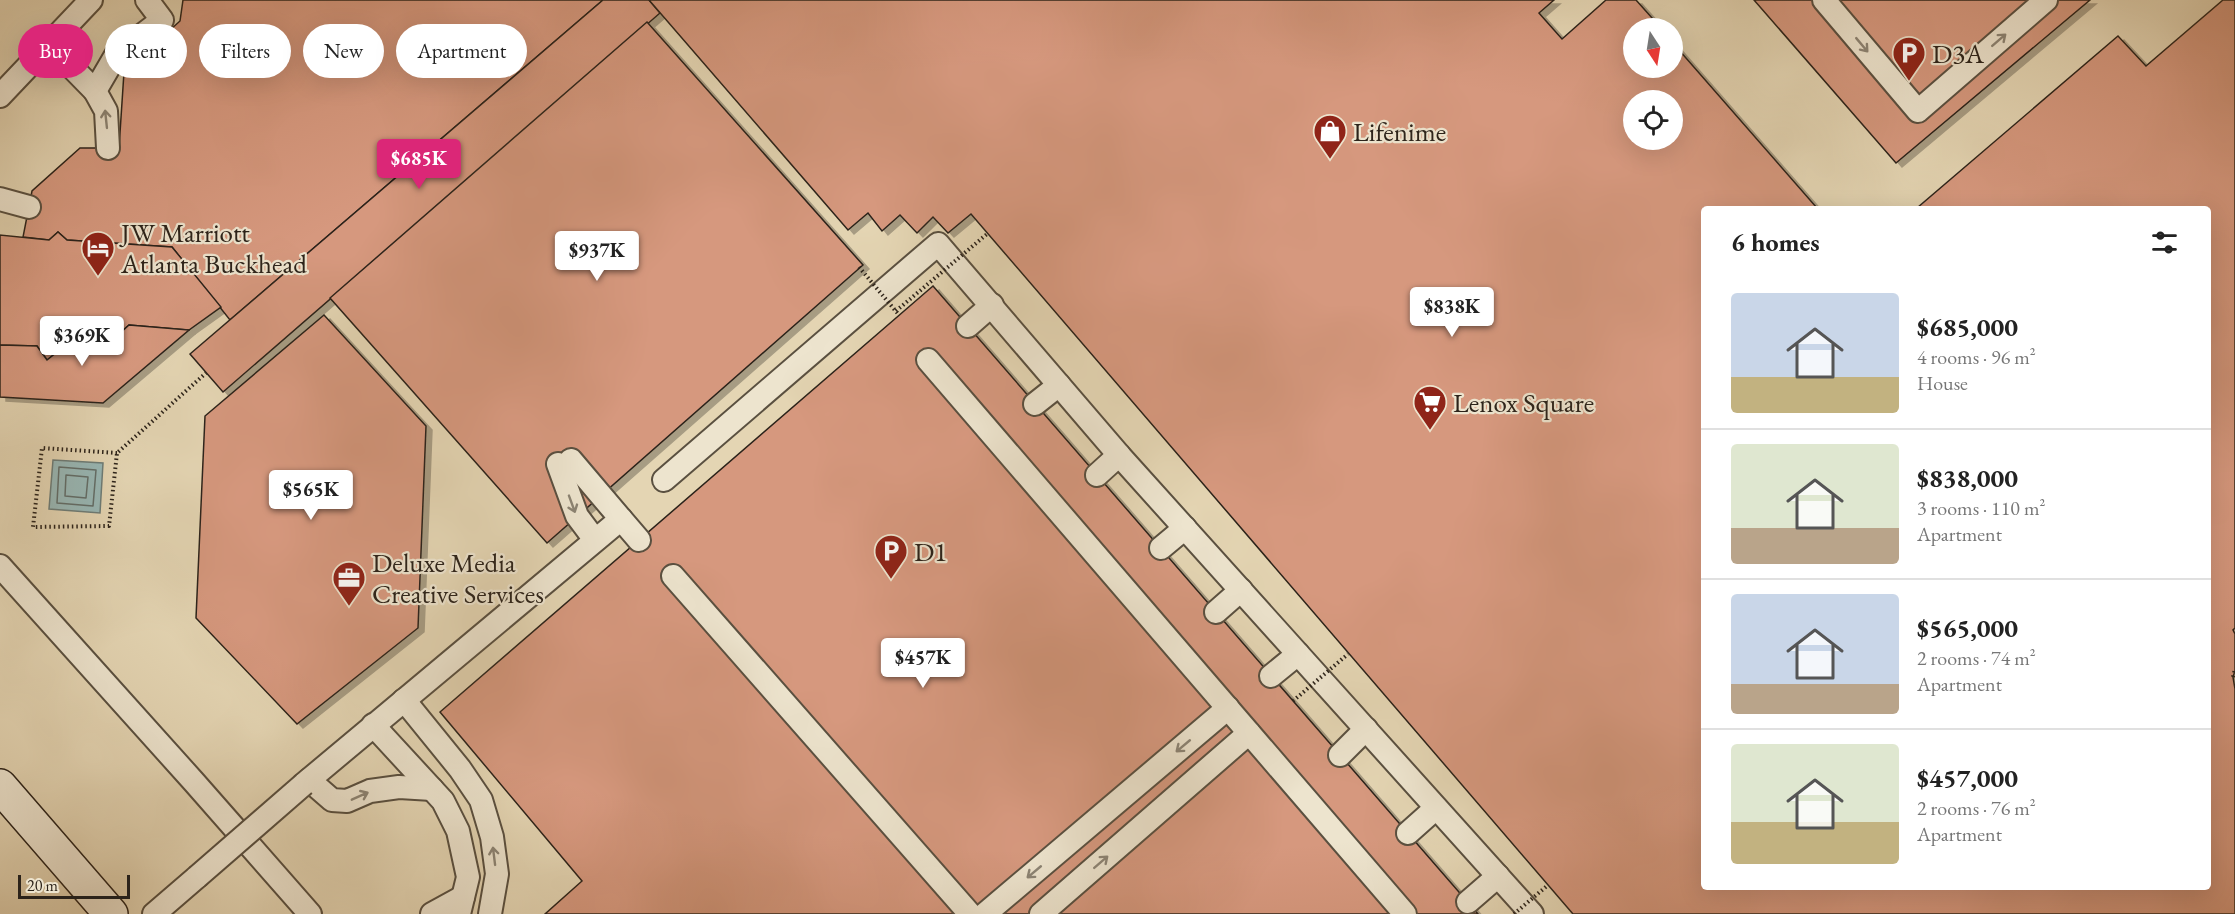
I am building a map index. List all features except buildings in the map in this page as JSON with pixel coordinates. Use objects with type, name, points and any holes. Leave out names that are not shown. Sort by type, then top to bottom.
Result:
[{"type":"street","points":[[0,786],[111,914]]},
{"type":"lane","points":[[68,24],[91,0]]},
{"type":"lane","points":[[95,91],[116,55],[166,25],[147,0]]},
{"type":"lane","points":[[1824,0],[1918,111],[2046,0]]},
{"type":"lane","points":[[0,96],[18,77]]},
{"type":"lane","points":[[82,78],[95,91],[106,111],[108,148]]},
{"type":"lane","points":[[0,199],[29,207]]},
{"type":"lane","points":[[664,480],[938,244],[1119,455],[1532,914]]},
{"type":"lane","points":[[968,326],[992,305]]},
{"type":"lane","points":[[928,360],[1405,914]]},
{"type":"lane","points":[[1035,404],[1059,385]]},
{"type":"lane","points":[[1097,475],[1119,455]]},
{"type":"lane","points":[[595,540],[577,516],[564,462],[639,540]]},
{"type":"lane","points":[[154,914],[373,725],[621,519]]},
{"type":"lane","points":[[1161,548],[1185,528]]},
{"type":"lane","points":[[0,566],[310,914]]},
{"type":"lane","points":[[673,576],[964,907]]},
{"type":"lane","points":[[1216,612],[1241,590]]},
{"type":"lane","points":[[1271,676],[1298,654]]},
{"type":"lane","points":[[404,700],[460,769],[481,800],[492,837],[497,874],[490,914]]},
{"type":"lane","points":[[985,914],[1228,708]]},
{"type":"lane","points":[[373,725],[443,801],[458,831],[468,877],[461,906],[432,914]]},
{"type":"lane","points":[[1340,755],[1366,729]]},
{"type":"lane","points":[[1041,914],[1249,733]]},
{"type":"lane","points":[[307,782],[332,800],[347,801],[370,791],[399,787],[432,789]]},
{"type":"lane","points":[[1408,833],[1436,808]]},
{"type":"lane","points":[[1468,902],[1498,876]]},
{"type":"path","points":[[896,311],[987,234]]},
{"type":"path","points":[[859,267],[899,315]]},
{"type":"path","points":[[117,453],[42,447],[33,527],[109,526],[117,453],[206,373]]},
{"type":"path","points":[[1293,701],[1348,654]]},
{"type":"path","points":[[2233,677],[2235,669]]},
{"type":"path","points":[[1514,914],[1548,885]]},
{"type":"water","points":[[53,460],[103,463],[100,513],[49,509]]},
{"type":"place","name":"D3A","points":[[1909,82]]},
{"type":"place","name":"Lifenime","points":[[1330,160]]},
{"type":"place","name":"JW Marriott Atlanta Buckhead","points":[[98,277]]},
{"type":"place","name":"Lenox Square","points":[[1430,431]]},
{"type":"place","name":"D1","points":[[891,580]]},
{"type":"place","name":"Deluxe Media Creative Services","points":[[349,607]]}]
